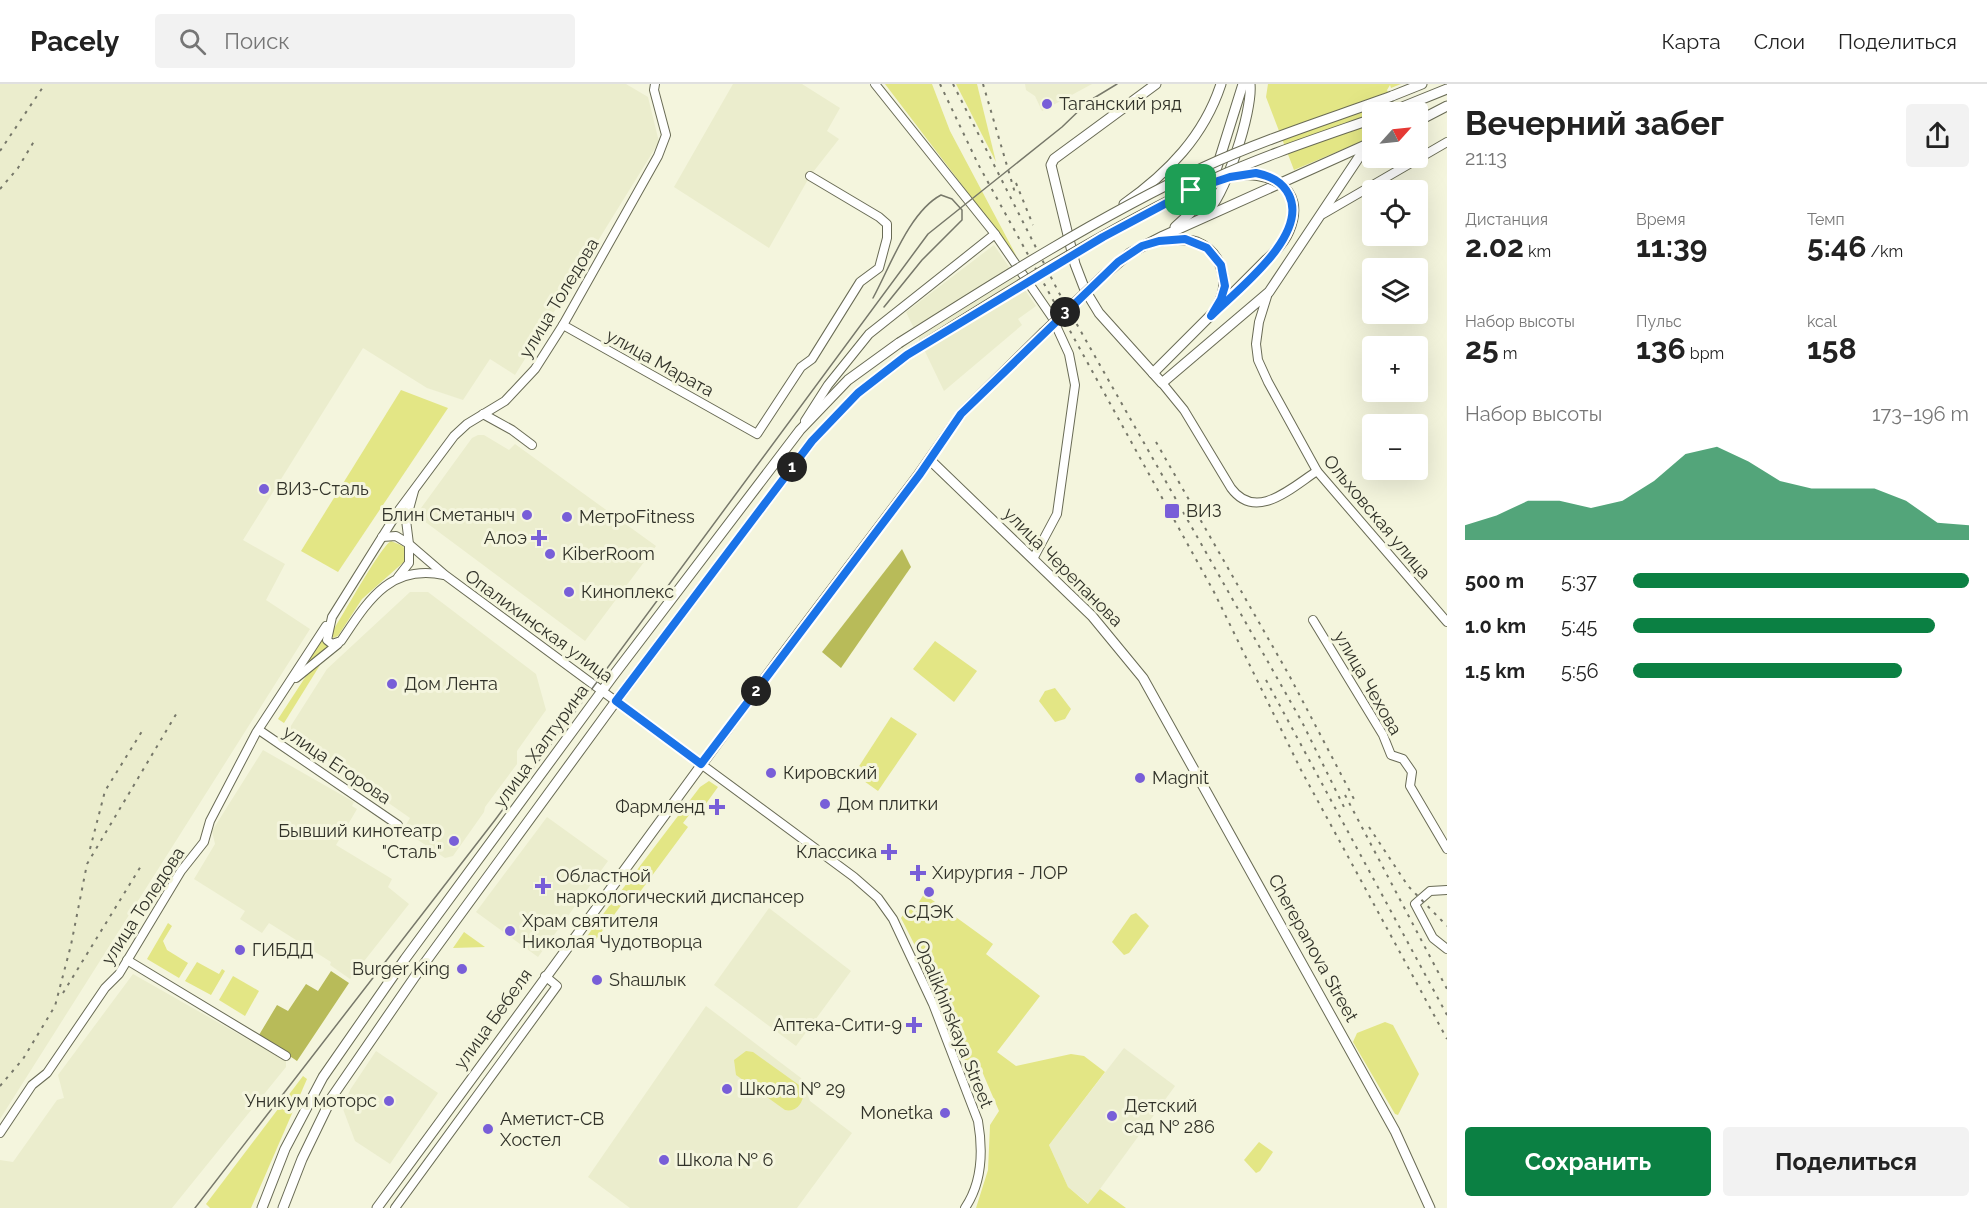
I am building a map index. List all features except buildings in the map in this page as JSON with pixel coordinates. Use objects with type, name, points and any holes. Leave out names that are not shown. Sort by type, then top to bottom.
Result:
[{"type":"main road","points":[[1156,84],[1054,159],[1051,165],[1075,264],[1084,290],[1100,313],[1162,383],[1269,292],[1362,156]]},
{"type":"main road","points":[[1095,224],[1143,190],[1184,151],[1208,114],[1221,84]]},
{"type":"main road","points":[[1163,236],[1189,215],[1207,195],[1243,84]]},
{"type":"main road","points":[[1193,223],[1209,211],[1222,192],[1251,95],[1250,84]]},
{"type":"main road","points":[[1095,224],[1158,190],[1250,147],[1422,84]]},
{"type":"main road","points":[[1416,102],[1447,89]]},
{"type":"main road","points":[[1428,116],[1447,106]]},
{"type":"main road","points":[[1191,190],[1274,154],[1362,123]]},
{"type":"main road","name":"улица Бебеля","points":[[377,1208],[701,764],[930,460],[961,414],[1103,276],[1142,246],[1362,148]]},
{"type":"main road","points":[[1154,374],[1266,261],[1286,238],[1293,218],[1290,196],[1276,180],[1266,175],[1243,174],[1191,190]]},
{"type":"main road","name":"улица Халтурина","points":[[284,1208],[302,1159],[332,1097],[423,966],[616,701],[812,441],[858,393],[907,355],[1103,237],[1191,190]]},
{"type":"main road","name":"улица Халтурина","points":[[262,1208],[285,1149],[323,1077],[405,959],[602,691],[800,430],[848,380],[899,343],[1095,224]]},
{"type":"main road","points":[[1142,246],[1179,239],[1207,248],[1221,265],[1225,286],[1221,299],[1211,316]]},
{"type":"main road","name":"улица Черепанова","points":[[930,460],[1116,643],[1156,698],[1395,1131],[1430,1208]]},
{"type":"street","name":"улица Толедова","points":[[0,1133],[32,1085],[47,1073],[68,1046],[127,960],[181,871],[204,842],[210,821],[259,730],[382,537],[414,491],[454,436],[505,401],[535,369],[563,325],[658,156],[666,135],[654,90],[655,84]]},
{"type":"street","points":[[875,84],[995,234],[1052,317],[1069,354],[1075,386],[1057,514],[1033,560]]},
{"type":"street","points":[[1323,214],[1447,141]]},
{"type":"street","name":"улица Марата","points":[[563,325],[757,434],[801,367],[812,359],[860,282],[879,267],[883,252],[887,224],[810,176]]},
{"type":"street","points":[[800,430],[828,385],[868,334],[995,234]]},
{"type":"street","name":"Ольховская улица","points":[[1269,292],[1257,334],[1258,360],[1268,382],[1317,471],[1447,622]]},
{"type":"street","points":[[1162,383],[1184,410],[1240,499],[1253,504],[1269,501],[1317,471]]},
{"type":"street","points":[[483,414],[512,430],[532,445]]},
{"type":"street","points":[[291,683],[341,641],[378,591],[398,577],[409,563],[406,520],[414,491]]},
{"type":"street","points":[[382,537],[396,536],[409,544]]},
{"type":"street","name":"Опалихинская улица","points":[[409,544],[445,575],[701,764]]},
{"type":"street","points":[[398,577],[426,572],[445,575]]},
{"type":"street","points":[[332,617],[327,640],[332,644],[341,641]]},
{"type":"street","name":"улица Чехова","points":[[1313,620],[1383,735],[1391,755],[1403,759],[1412,772],[1410,786],[1447,849]]},
{"type":"street","name":"улица Егорова","points":[[259,730],[399,825]]},
{"type":"street","name":"Opalikhinskaya Street","points":[[701,764],[868,888],[893,919],[933,1004],[978,1121],[982,1142],[980,1164],[975,1186],[965,1208]]},
{"type":"street","points":[[1447,890],[1430,891],[1415,904],[1432,938],[1447,949]]},
{"type":"street","points":[[127,960],[286,1056]]},
{"type":"street","points":[[395,1208],[557,986],[545,976]]},
{"type":"shaded area","name":"ВИЗ-Сталь","points":[[0,84],[626,84],[648,97],[659,142],[515,375],[490,359],[463,400],[427,388],[363,348],[243,540],[285,564],[266,600],[310,629],[0,1119]]},
{"type":"shaded area","points":[[733,84],[802,84],[840,108],[827,131],[839,139],[810,176],[769,248],[674,187]]},
{"type":"shaded area","name":"Таганский ряд","points":[[1025,84],[1092,84],[1042,111],[1035,96],[1026,90]]},
{"type":"shaded area","points":[[994,245],[1036,306],[1018,319],[1022,325],[944,391],[906,312]]},
{"type":"shaded area","points":[[484,435],[509,450],[515,444],[656,546],[585,641],[416,515],[472,438]]},
{"type":"shaded area","points":[[902,549],[911,567],[841,668],[822,652]]},
{"type":"shaded area","points":[[410,592],[428,592],[536,674],[546,710],[517,751],[517,764],[453,856],[445,858],[403,830],[410,818],[287,732],[327,669]]},
{"type":"shaded area","points":[[263,750],[354,802],[352,806],[357,809],[336,845],[392,879],[388,887],[409,904],[350,979],[330,965],[331,962],[269,923],[262,933],[240,919],[245,911],[194,879],[215,844],[212,831]]},
{"type":"shaded area","name":"Областной наркологический диспансер","points":[[547,817],[608,861],[538,957],[476,912]]},
{"type":"shaded area","points":[[769,908],[851,971],[796,1046],[714,985]]},
{"type":"shaded area","points":[[331,971],[349,983],[297,1061],[259,1035],[277,1005],[288,1011],[306,984],[318,991]]},
{"type":"shaded area","points":[[133,974],[286,1061],[286,1067],[172,1208],[0,1208],[0,1160],[13,1162],[57,1100],[64,1098],[58,1075]]},
{"type":"shaded area","points":[[706,1006],[801,1078],[810,1101],[852,1133],[797,1208],[630,1208],[588,1177]]},
{"type":"shaded area","name":"Детский сад № 286","points":[[1124,1048],[1175,1086],[1089,1204],[1068,1187],[1049,1145]]},
{"type":"shaded area","name":"Уникум моторс","points":[[376,1051],[438,1093],[390,1164],[355,1141],[343,1109],[350,1090]]},
{"type":"green space","points":[[885,84],[932,84],[950,131],[1017,257]]},
{"type":"green space","points":[[956,84],[977,84],[996,162]]},
{"type":"green space","points":[[1268,84],[1401,84],[1391,88],[1390,85],[1387,90],[1392,102],[1362,102],[1362,141],[1294,170],[1266,97]]},
{"type":"green space","points":[[401,390],[448,408],[338,572],[301,551]]},
{"type":"green space","points":[[391,541],[403,546],[407,554],[405,561],[362,599],[338,636],[333,638],[332,632],[371,568]]},
{"type":"green space","points":[[322,637],[325,644],[331,648],[304,667]]},
{"type":"green space","points":[[935,641],[977,671],[954,702],[913,669]]},
{"type":"green space","points":[[320,665],[284,723],[278,719],[308,673]]},
{"type":"green space","points":[[1055,688],[1071,709],[1065,719],[1055,722],[1039,701],[1045,691]]},
{"type":"green space","points":[[891,717],[917,734],[878,791],[854,774]]},
{"type":"green space","points":[[709,781],[718,787],[705,805],[699,802],[683,823],[688,827],[634,900],[621,891],[700,787]]},
{"type":"green space","points":[[924,894],[993,944],[986,954],[1040,996],[997,1052],[1016,1066],[1071,1054],[1084,1056],[1105,1072],[1049,1145],[1068,1187],[1088,1204],[1100,1189],[1126,1208],[976,1208],[988,1170],[990,1125],[999,1111],[978,1062],[965,1067],[948,1021],[947,1009],[901,918],[907,909],[914,910]]},
{"type":"green space","points":[[615,898],[622,904],[589,949],[582,943]]},
{"type":"green space","points":[[1136,913],[1149,926],[1129,953],[1124,955],[1112,942],[1131,915]]},
{"type":"green space","points":[[168,923],[172,926],[163,941],[167,950],[188,963],[179,978],[147,959]]},
{"type":"green space","points":[[464,932],[485,947],[453,948]]},
{"type":"green space","points":[[197,962],[219,974],[222,969],[225,971],[211,995],[185,981]]},
{"type":"green space","points":[[233,976],[259,991],[245,1016],[219,1000]]},
{"type":"green space","points":[[1385,1022],[1393,1025],[1419,1074],[1398,1115],[1395,1114],[1353,1042],[1357,1033]]},
{"type":"green space","points":[[746,1051],[753,1052],[799,1085],[803,1097],[797,1108],[785,1110],[736,1075],[734,1060]]},
{"type":"green space","points":[[303,1076],[307,1079],[251,1208],[210,1208],[206,1204]]},
{"type":"green space","points":[[1259,1142],[1273,1152],[1260,1171],[1256,1173],[1244,1160]]},
{"type":"tram line","points":[[195,1208],[495,820],[928,234],[1062,127],[1089,101],[1117,84]]},
{"type":"tram line","points":[[873,298],[901,241],[919,214],[941,195],[952,199],[962,210],[962,220],[922,260],[884,307]]},
{"type":"railway","points":[[0,151],[45,84]]},
{"type":"railway","points":[[940,84],[978,164],[1214,592],[1301,770],[1447,1039]]},
{"type":"railway","points":[[953,84],[1058,291],[1302,722],[1344,807]]},
{"type":"railway","points":[[983,84],[1015,193]]},
{"type":"railway","points":[[0,189],[18,168],[36,138]]},
{"type":"railway","points":[[1016,183],[1033,225]]},
{"type":"railway","points":[[1156,442],[1289,675],[1355,801]]},
{"type":"railway","points":[[1266,680],[1447,1015]]},
{"type":"railway","points":[[0,1086],[23,1059],[55,1006],[71,945],[87,864],[178,711]]},
{"type":"railway","points":[[90,849],[105,791],[144,728]]},
{"type":"railway","points":[[1345,795],[1447,989]]},
{"type":"railway","points":[[1369,827],[1408,886],[1447,926]]},
{"type":"railway","points":[[63,993],[141,866]]},
{"type":"place","name":"Таганский ряд","points":[[1047,104]]},
{"type":"place","name":"ВИЗ-Сталь","points":[[264,489]]},
{"type":"place","name":"ВИЗ","points":[[1172,511]]},
{"type":"place","name":"Блин Сметаныч","points":[[527,515]]},
{"type":"place","name":"МетроFitness","points":[[567,517]]},
{"type":"place","name":"Алоэ","points":[[539,538]]},
{"type":"place","name":"KiberRoom","points":[[550,554]]},
{"type":"place","name":"Киноплекс","points":[[569,592]]},
{"type":"place","name":"Дом Лента","points":[[392,684]]},
{"type":"place","name":"Кировский","points":[[771,773]]},
{"type":"place","name":"Magnit","points":[[1140,778]]},
{"type":"place","name":"Дом плитки","points":[[825,804]]},
{"type":"place","name":"Фармленд","points":[[717,807]]},
{"type":"place","name":"Бывший кинотеатр \"Сталь\"","points":[[454,841]]},
{"type":"place","name":"Классика","points":[[889,852]]},
{"type":"place","name":"Хирургия - ЛОР","points":[[918,873]]},
{"type":"place","name":"Областной наркологический диспансер","points":[[543,886]]},
{"type":"place","name":"СДЭК","points":[[929,892]]},
{"type":"place","name":"Храм святителя Николая Чудотворца","points":[[510,931]]},
{"type":"place","name":"ГИБДД","points":[[240,950]]},
{"type":"place","name":"Burger King","points":[[462,969]]},
{"type":"place","name":"Shашлык","points":[[597,980]]},
{"type":"place","name":"Аптека-Сити-9","points":[[914,1025]]},
{"type":"place","name":"Школа № 29","points":[[727,1089]]},
{"type":"place","name":"Уникум моторс","points":[[389,1101]]},
{"type":"place","name":"Monetka","points":[[945,1113]]},
{"type":"place","name":"Детский сад № 286","points":[[1112,1116]]},
{"type":"place","name":"Аметист-СВ Хостел","points":[[488,1129]]},
{"type":"place","name":"Школа № 6","points":[[664,1160]]},
{"type":"route","points":[[1256,173],[1276,180],[1285,188],[1293,207],[1293,218],[1286,238],[1211,316],[1221,299],[1225,286],[1221,265],[1207,248],[1185,239],[1159,241],[1142,246],[1118,262],[961,414],[920,474],[701,764],[616,701],[812,441],[858,393],[907,355],[946,331],[1103,237],[1191,190],[1230,177],[1256,173]]}]
